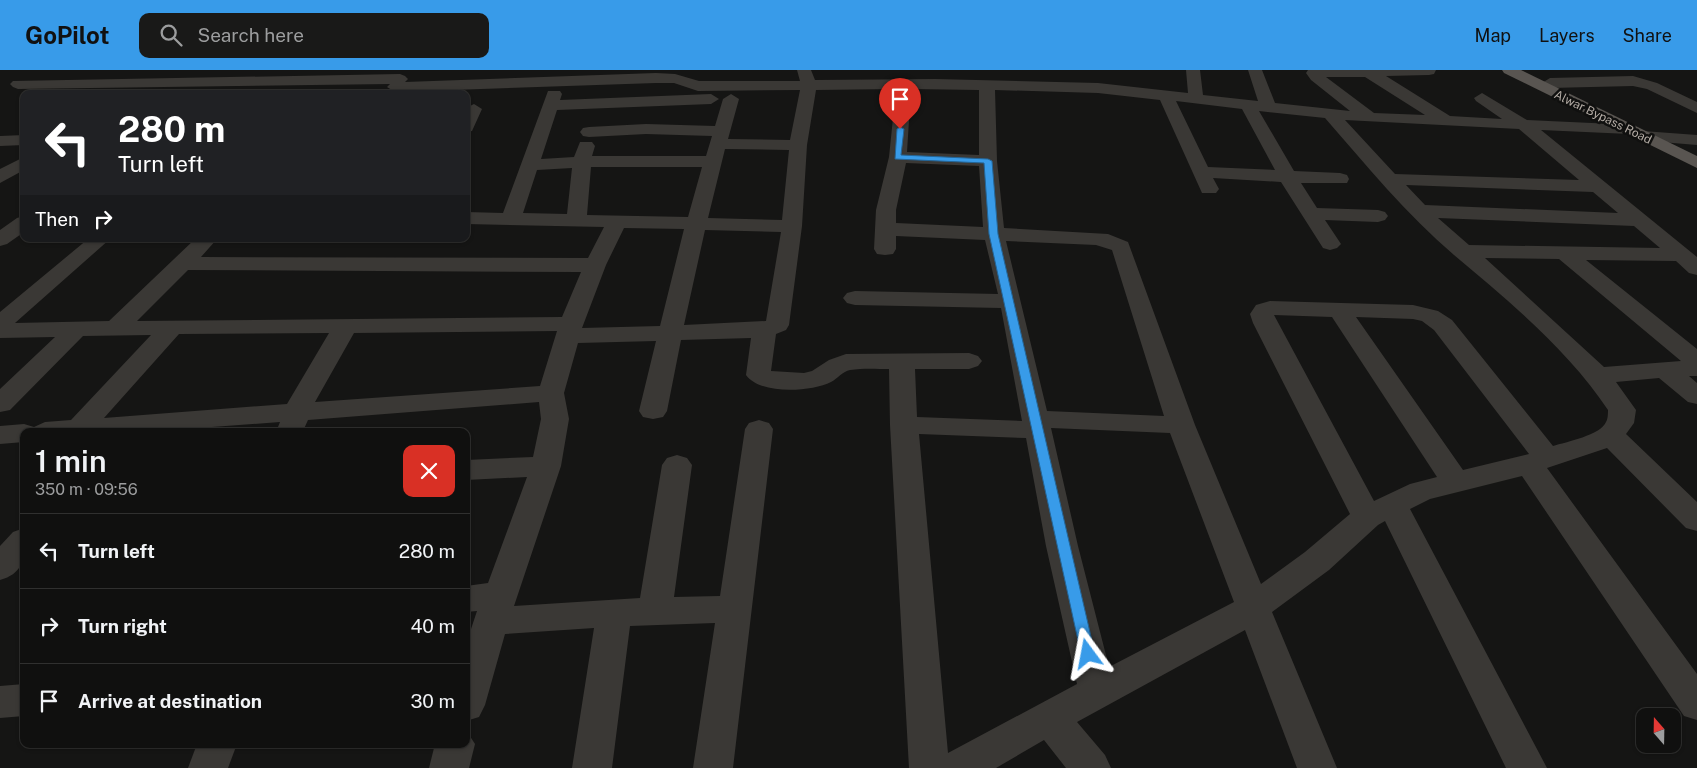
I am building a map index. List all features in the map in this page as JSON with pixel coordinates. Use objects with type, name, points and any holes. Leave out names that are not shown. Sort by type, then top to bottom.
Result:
[{"type":"main road","name":"Alwar Bypass Road","points":[[1508,70],[1694,158]]},
{"type":"main road","name":"Alwar Bypass Road","points":[[1523,70],[1644,134]]},
{"type":"street","points":[[1,86],[47,78],[66,70]]},
{"type":"street","points":[[82,90],[119,70]]},
{"type":"street","points":[[155,90],[195,70]]},
{"type":"street","points":[[237,90],[266,70]]},
{"type":"street","points":[[1061,70],[1063,87]]},
{"type":"street","points":[[1193,70],[1196,98]]},
{"type":"street","points":[[1255,70],[1269,108]]},
{"type":"street","points":[[1367,71],[1448,122]]},
{"type":"street","points":[[1370,118],[1313,75],[1313,73],[1429,71]]},
{"type":"street","points":[[18,84],[249,81],[326,76],[398,82],[527,76],[656,78],[680,75],[698,86],[806,84],[874,77],[896,96],[920,103]]},
{"type":"street","points":[[305,90],[326,76]]},
{"type":"street","points":[[896,96],[934,77],[988,90],[1130,84],[1165,94],[1331,115],[1644,134],[1697,140]]},
{"type":"street","points":[[1550,83],[1633,81],[1652,86],[1697,108]]},
{"type":"street","points":[[511,218],[552,99],[596,103],[741,84]]},
{"type":"street","points":[[653,411],[669,332],[717,146],[741,84]]},
{"type":"street","points":[[0,331],[172,327],[345,327],[669,332],[766,330],[777,325],[780,319],[792,226],[798,145],[806,84]]},
{"type":"street","points":[[988,90],[988,161],[994,234],[1097,691]]},
{"type":"street","points":[[1165,94],[1206,181],[1288,177],[1340,179]]},
{"type":"street","points":[[896,96],[898,157],[885,239],[994,234],[1096,238],[1108,240],[1121,246],[1181,425],[1317,768]]},
{"type":"street","points":[[1482,98],[1524,126],[1638,220],[1687,255]]},
{"type":"street","points":[[577,220],[582,162],[596,103]]},
{"type":"street","points":[[1248,105],[1288,177],[1330,244]]},
{"type":"street","points":[[470,118],[474,109]]},
{"type":"street","points":[[959,768],[1097,691],[1165,658],[1254,607],[1380,510],[1421,491],[1538,461],[1611,435],[1620,423],[1622,410],[1598,375],[1509,290],[1418,211],[1331,115]]},
{"type":"street","points":[[589,132],[646,129],[717,146]]},
{"type":"street","points":[[0,141],[20,140]]},
{"type":"street","points":[[529,165],[582,162],[717,146],[798,145]]},
{"type":"street","points":[[898,157],[988,161]]},
{"type":"street","points":[[0,177],[20,164]]},
{"type":"street","points":[[1390,180],[1596,186]]},
{"type":"street","points":[[1418,211],[1638,220]]},
{"type":"street","points":[[1311,214],[1378,216]]},
{"type":"street","points":[[470,218],[792,226]]},
{"type":"street","points":[[470,692],[496,608],[546,466],[554,419],[551,394],[570,330],[594,265],[617,222]]},
{"type":"street","points":[[0,240],[20,225]]},
{"type":"street","points":[[0,324],[96,242]]},
{"type":"street","points":[[116,328],[204,242]]},
{"type":"street","points":[[1462,251],[1687,255]]},
{"type":"street","points":[[1566,254],[1697,362]]},
{"type":"street","points":[[183,263],[594,265]]},
{"type":"street","points":[[855,298],[1010,301]]},
{"type":"street","points":[[1528,768],[1380,510],[1262,314],[1264,310],[1270,308],[1413,312],[1430,316],[1443,324],[1538,461],[1697,704]]},
{"type":"street","points":[[1339,310],[1454,481]]},
{"type":"street","points":[[79,428],[172,327]]},
{"type":"street","points":[[293,422],[345,327]]},
{"type":"street","points":[[0,404],[77,329]]},
{"type":"street","points":[[766,330],[758,369],[759,375],[768,380],[812,380],[846,362],[969,361]]},
{"type":"street","points":[[902,361],[904,425],[930,768]]},
{"type":"street","points":[[1598,375],[1697,368]]},
{"type":"street","points":[[1666,371],[1697,396]]},
{"type":"street","points":[[123,428],[293,422],[551,394]]},
{"type":"street","points":[[904,425],[1181,425]]},
{"type":"street","points":[[714,768],[724,678],[735,609],[758,428]]},
{"type":"street","points":[[0,435],[20,433]]},
{"type":"street","points":[[1611,435],[1697,520]]},
{"type":"street","points":[[655,611],[677,465]]},
{"type":"street","points":[[470,470],[546,466]]},
{"type":"street","points":[[470,600],[496,608],[614,613],[735,609]]},
{"type":"street","points":[[592,768],[614,613]]},
{"type":"street","points":[[0,702],[20,700]]},
{"type":"street","points":[[1049,717],[1091,768]]},
{"type":"street","points":[[208,768],[216,748]]},
{"type":"street","points":[[449,768],[454,748]]},
{"type":"route","points":[[900,129],[898,157],[988,161],[994,234],[1036,419],[1062,546],[1088,654]]}]
